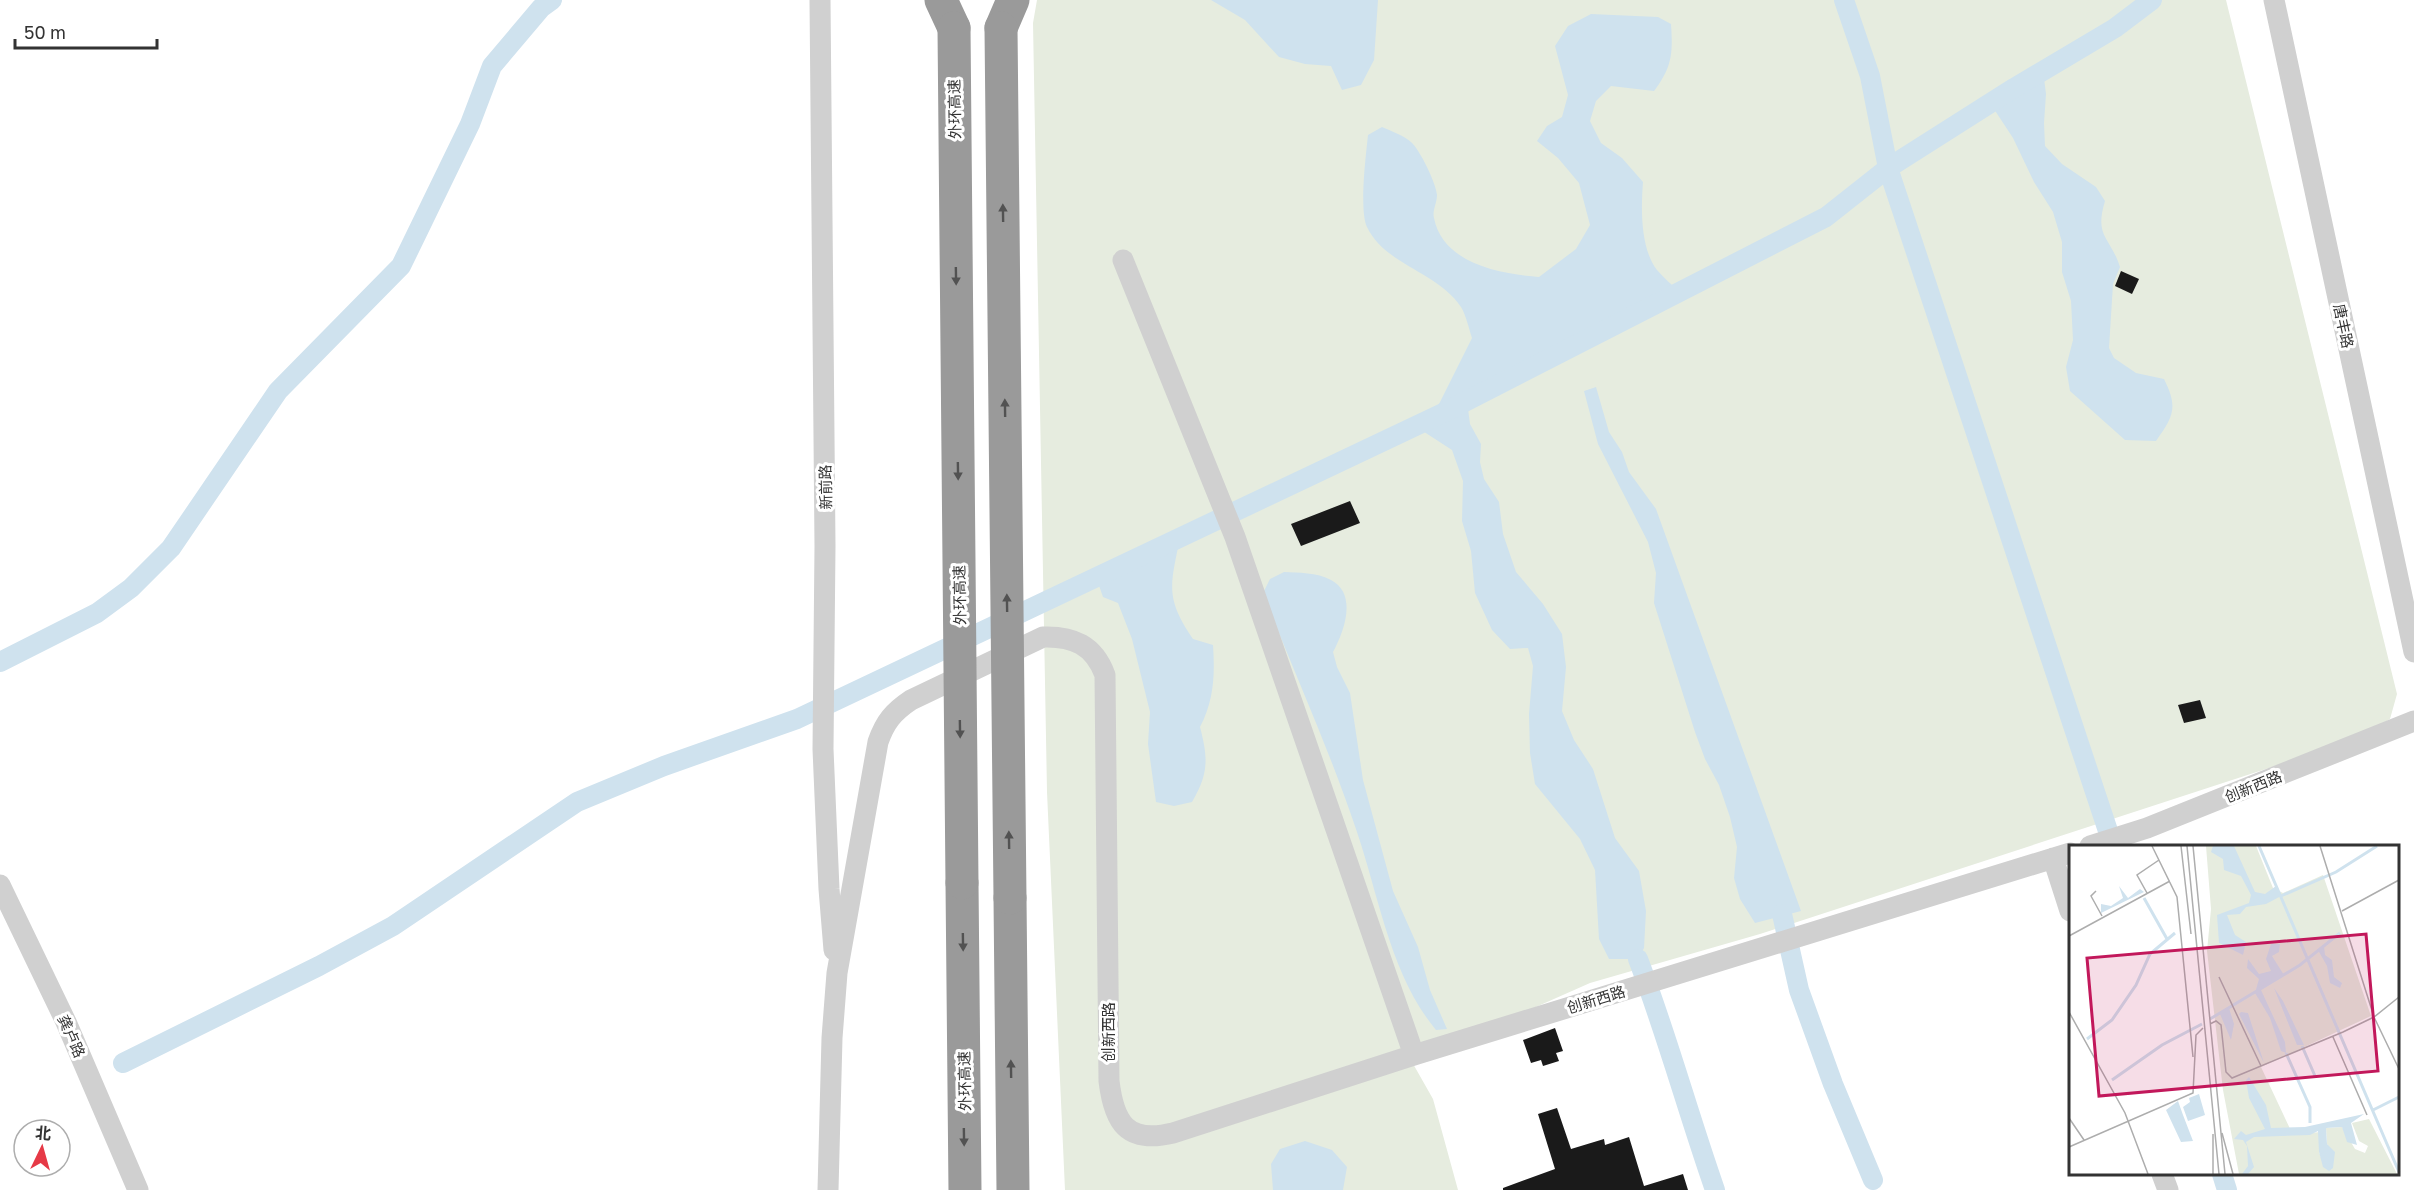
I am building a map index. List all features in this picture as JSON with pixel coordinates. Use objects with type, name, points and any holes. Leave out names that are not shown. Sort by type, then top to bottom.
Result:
[{"type":"highway","name":"外环高速","points":[[949,9],[965,1190]]},
{"type":"highway","points":[[1005,9],[1013,1190]]},
{"type":"street","name":"新前路","points":[[820,0],[825,534],[823,749],[829,889],[837,973]]},
{"type":"street","name":"唐丰路","points":[[2274,0],[2414,652]]},
{"type":"street","points":[[1123,260],[1235,537],[1414,1056]]},
{"type":"street","name":"创新西路","points":[[828,1190],[832,1038],[837,973],[878,742],[885,724],[897,709],[911,700],[1043,637],[1060,636],[1076,640],[1089,648],[1100,661],[1104,675],[1108,1080],[1112,1104],[1120,1122],[1131,1132],[1143,1137],[1156,1137],[2062,855]]},
{"type":"street","name":"创新西路","points":[[2093,845],[2147,828],[2414,722]]},
{"type":"street","points":[[2062,855],[2069,904]]},
{"type":"street","name":"龚卢路","points":[[0,885],[66,1022],[138,1190]]},
{"type":"street","points":[[2163,1175],[2168,1190]]},
{"type":"shaded area","points":[[1037,0],[2226,0],[2397,694],[2390,719],[2361,736],[2318,752],[1760,934],[1590,983],[1412,1062],[1433,1099],[1458,1190],[1065,1190],[1047,792],[1033,23]]},
{"type":"water","points":[[1211,0],[1378,0],[1374,60],[1361,85],[1342,90],[1331,66],[1305,64],[1279,57],[1245,20]]},
{"type":"water","points":[[1591,14],[1658,17],[1671,24],[1670,60],[1665,75],[1654,91],[1611,86],[1596,101],[1590,121],[1601,143],[1622,158],[1643,182],[1642,215],[1647,251],[1657,270],[1681,293],[1467,401],[1470,424],[1481,444],[1480,462],[1484,479],[1499,502],[1503,534],[1516,572],[1543,604],[1562,634],[1566,667],[1562,711],[1574,740],[1593,769],[1615,838],[1639,871],[1646,911],[1644,948],[1638,959],[1609,959],[1599,939],[1595,870],[1580,839],[1535,784],[1530,753],[1529,714],[1533,666],[1528,648],[1510,649],[1492,630],[1475,593],[1471,551],[1462,521],[1463,481],[1452,450],[1415,426],[1432,418],[1472,338],[1466,318],[1461,307],[1451,295],[1386,251],[1375,240],[1367,227],[1364,208],[1368,135],[1382,127],[1408,140],[1419,152],[1436,190],[1434,215],[1440,234],[1461,256],[1491,269],[1539,277],[1576,249],[1590,225],[1579,183],[1558,158],[1537,141],[1547,126],[1562,117],[1568,95],[1555,46],[1568,26]]},
{"type":"water","points":[[2043,70],[2046,94],[2045,146],[2062,164],[2096,187],[2105,201],[2101,222],[2102,230],[2120,267],[2113,284],[2109,348],[2114,358],[2136,373],[2164,379],[2171,397],[2170,418],[2156,441],[2125,440],[2070,391],[2066,367],[2073,340],[2071,301],[2062,272],[2062,242],[2053,212],[2034,182],[2013,138],[1990,103]]},
{"type":"water","points":[[1596,387],[1609,432],[1622,452],[1629,472],[1656,509],[1801,911],[1755,923],[1740,899],[1734,878],[1737,847],[1730,817],[1719,785],[1705,759],[1695,732],[1654,603],[1656,573],[1648,542],[1598,444],[1584,391]]},
{"type":"water","points":[[1180,537],[1172,590],[1177,612],[1193,639],[1213,645],[1214,667],[1211,697],[1200,727],[1205,748],[1202,782],[1192,802],[1174,806],[1156,802],[1148,744],[1150,712],[1132,639],[1118,603],[1103,597],[1096,577]]},
{"type":"water","points":[[1284,572],[1308,573],[1326,577],[1339,586],[1344,594],[1346,614],[1333,652],[1337,667],[1350,693],[1363,780],[1393,891],[1418,947],[1430,990],[1447,1029],[1436,1030],[1421,1009],[1397,961],[1346,802],[1263,593],[1270,579]]},
{"type":"water","points":[[1305,1141],[1332,1150],[1347,1167],[1343,1190],[1273,1190],[1271,1164],[1280,1149]]},
{"type":"building","points":[[2121,271],[2139,279],[2132,294],[2115,286]]},
{"type":"building","points":[[1350,501],[1360,523],[1301,546],[1291,524]]},
{"type":"building","points":[[2200,700],[2206,718],[2184,723],[2178,705]]},
{"type":"building","points":[[1555,1028],[1563,1051],[1556,1053],[1559,1061],[1543,1066],[1541,1060],[1531,1063],[1523,1040]]},
{"type":"building","points":[[1557,1108],[1571,1149],[1604,1139],[1605,1145],[1629,1137],[1644,1186],[1683,1174],[1688,1190],[1503,1190],[1503,1188],[1555,1169],[1538,1114]]},
{"type":"waterway","points":[[0,662],[97,613],[131,588],[171,548],[278,391],[401,266],[470,124],[492,66],[541,8],[552,0]]},
{"type":"waterway","points":[[1844,0],[1870,76],[1888,168],[2113,845]]},
{"type":"waterway","points":[[123,1063],[319,966],[393,926],[577,802],[664,766],[797,719],[1443,413],[1826,217],[1888,168],[2014,88],[2115,28],[2152,0]]},
{"type":"waterway","points":[[1782,914],[1799,990],[1833,1084],[1873,1180]]},
{"type":"waterway","points":[[1638,959],[1715,1190]]},
{"type":"waterway","points":[[2222,1175],[2227,1190]]}]
